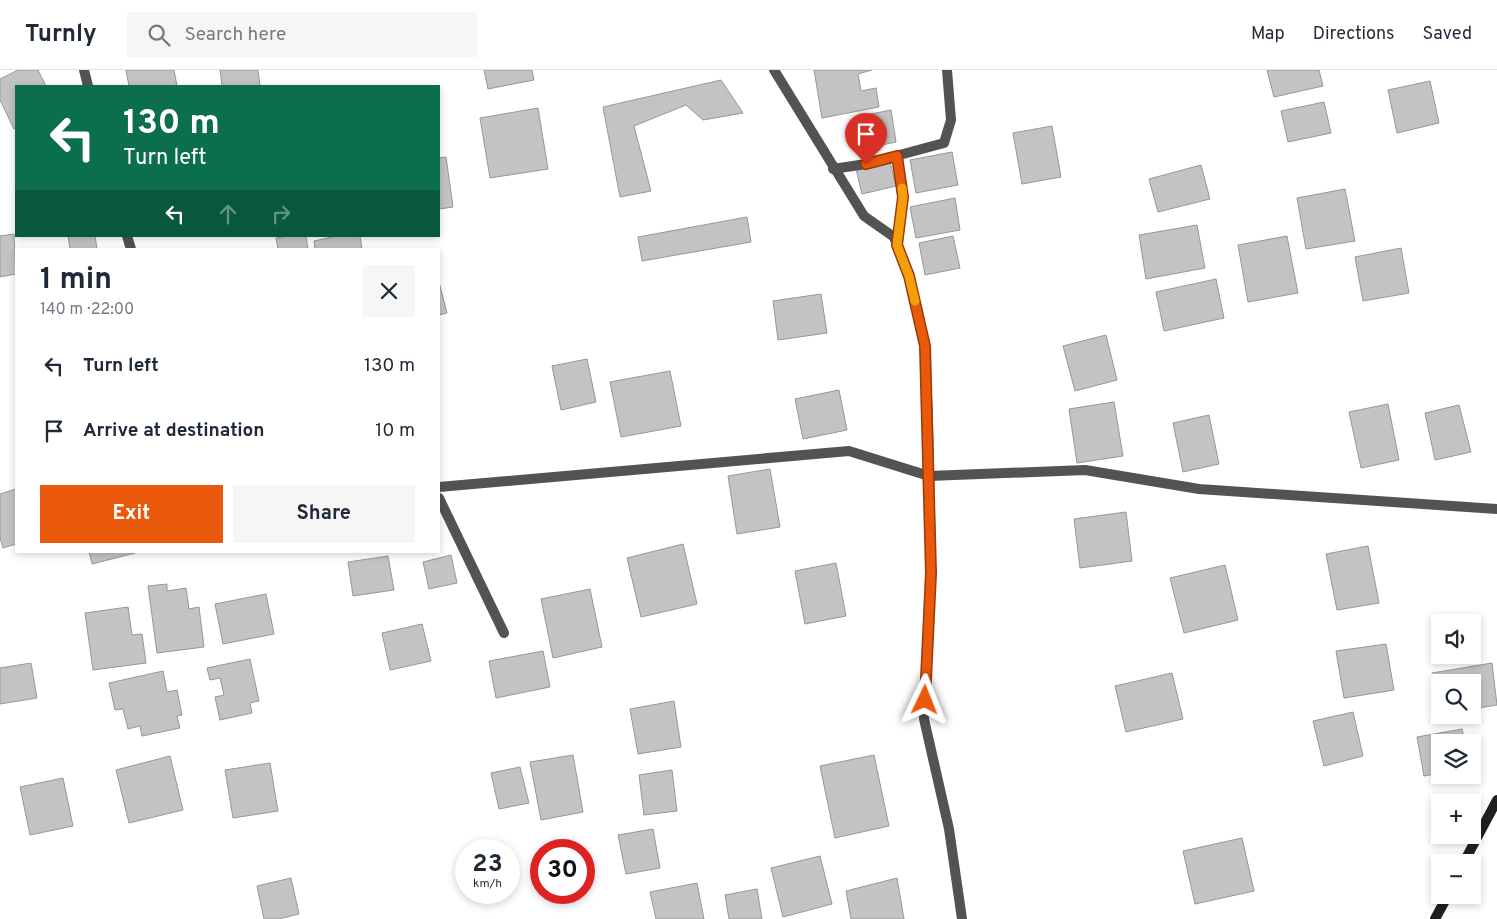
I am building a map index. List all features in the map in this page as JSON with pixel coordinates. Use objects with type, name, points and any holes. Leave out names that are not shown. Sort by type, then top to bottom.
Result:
[{"type":"main road","points":[[1468,854],[1497,800]]},
{"type":"main road","points":[[1435,919],[1443,904]]},
{"type":"street","points":[[84,70],[88,85]]},
{"type":"street","points":[[774,70],[779,75],[864,216],[894,237],[909,276],[925,346],[931,573],[924,719],[949,829],[962,919]]},
{"type":"street","points":[[834,169],[866,164],[944,143],[951,120],[947,70]]},
{"type":"street","points":[[897,156],[903,197],[897,245]]},
{"type":"street","points":[[440,487],[849,451],[928,476],[1085,470],[1199,488],[1497,509]]},
{"type":"street","points":[[440,500],[504,633]]},
{"type":"building","points":[[18,70],[38,70],[46,85],[15,85],[14,129],[0,100],[0,79]]},
{"type":"building","points":[[126,70],[174,70],[177,85],[129,85]]},
{"type":"building","points":[[220,70],[258,70],[260,85],[222,85]]},
{"type":"building","points":[[484,70],[532,70],[534,80],[488,89]]},
{"type":"building","points":[[814,70],[872,70],[858,74],[861,91],[876,88],[879,107],[822,118]]},
{"type":"building","points":[[1267,70],[1319,70],[1323,86],[1274,97]]},
{"type":"building","points":[[721,80],[743,113],[703,120],[686,105],[634,126],[651,191],[620,197],[603,107]]},
{"type":"building","points":[[1430,81],[1439,123],[1397,133],[1388,90]]},
{"type":"building","points":[[1324,102],[1331,133],[1288,142],[1281,111]]},
{"type":"building","points":[[538,108],[548,169],[490,178],[480,118]]},
{"type":"building","points":[[891,110],[896,142],[862,149],[856,117]]},
{"type":"building","points":[[1052,126],[1061,177],[1022,184],[1013,133]]},
{"type":"building","points":[[952,152],[958,185],[916,193],[910,160]]},
{"type":"building","points":[[446,157],[453,207],[440,209],[440,158]]},
{"type":"building","points":[[890,162],[896,186],[862,194],[856,169]]},
{"type":"building","points":[[1201,165],[1210,199],[1158,212],[1149,179]]},
{"type":"building","points":[[1345,189],[1355,241],[1306,249],[1297,198]]},
{"type":"building","points":[[955,198],[960,230],[916,238],[910,207]]},
{"type":"building","points":[[747,217],[751,242],[642,261],[638,237]]},
{"type":"building","points":[[1197,225],[1205,268],[1146,279],[1139,235]]},
{"type":"building","points":[[14,234],[15,274],[0,277],[0,236]]},
{"type":"building","points":[[953,236],[960,268],[925,275],[919,243]]},
{"type":"building","points":[[1287,236],[1298,293],[1248,302],[1238,245]]},
{"type":"building","points":[[68,237],[95,237],[97,248],[70,248]]},
{"type":"building","points":[[306,237],[308,248],[278,248],[276,238]]},
{"type":"building","points":[[332,237],[360,237],[362,248],[315,248],[314,241]]},
{"type":"building","points":[[1401,248],[1409,293],[1363,301],[1355,257]]},
{"type":"building","points":[[1216,279],[1224,318],[1164,331],[1156,292]]},
{"type":"building","points":[[440,286],[447,313],[440,315]]},
{"type":"building","points":[[821,294],[827,333],[778,340],[773,301]]},
{"type":"building","points":[[1106,335],[1117,380],[1075,391],[1063,346]]},
{"type":"building","points":[[587,359],[596,402],[561,410],[552,366]]},
{"type":"building","points":[[670,371],[681,426],[621,437],[610,382]]},
{"type":"building","points":[[839,390],[847,430],[803,439],[795,399]]},
{"type":"building","points":[[1114,402],[1123,456],[1077,463],[1069,409]]},
{"type":"building","points":[[1388,404],[1399,460],[1361,468],[1349,412]]},
{"type":"building","points":[[1459,405],[1471,452],[1435,460],[1425,413]]},
{"type":"building","points":[[1209,415],[1219,464],[1183,472],[1173,423]]},
{"type":"building","points":[[770,469],[780,527],[737,534],[728,476]]},
{"type":"building","points":[[15,489],[15,544],[3,548],[0,538],[0,494]]},
{"type":"building","points":[[1126,512],[1132,561],[1080,568],[1074,519]]},
{"type":"building","points":[[683,544],[697,604],[641,617],[627,558]]},
{"type":"building","points":[[1368,546],[1379,603],[1337,610],[1326,554]]},
{"type":"building","points":[[89,553],[135,553],[92,564]]},
{"type":"building","points":[[451,555],[457,583],[429,589],[423,562]]},
{"type":"building","points":[[388,556],[394,590],[353,596],[348,562]]},
{"type":"building","points":[[836,563],[846,616],[805,624],[795,571]]},
{"type":"building","points":[[1225,565],[1238,620],[1184,633],[1170,578]]},
{"type":"building","points":[[167,584],[167,591],[186,588],[189,609],[199,607],[204,647],[157,653],[148,586]]},
{"type":"building","points":[[590,589],[602,647],[553,658],[541,599]]},
{"type":"building","points":[[266,594],[274,634],[223,644],[215,604]]},
{"type":"building","points":[[128,607],[132,635],[142,634],[146,663],[93,670],[85,613]]},
{"type":"building","points":[[422,624],[431,661],[390,670],[382,633]]},
{"type":"building","points":[[1386,644],[1394,690],[1344,698],[1336,651]]},
{"type":"building","points":[[543,651],[550,687],[496,698],[489,661]]},
{"type":"building","points":[[250,659],[259,701],[250,703],[252,713],[220,720],[215,697],[224,695],[220,678],[210,680],[207,668]]},
{"type":"building","points":[[31,663],[37,698],[0,704],[0,668]]},
{"type":"building","points":[[1492,663],[1497,705],[1481,708],[1481,674],[1432,673]]},
{"type":"building","points":[[163,671],[167,692],[177,690],[182,715],[177,716],[180,728],[142,736],[140,726],[128,729],[123,709],[115,710],[109,683]]},
{"type":"building","points":[[1172,673],[1183,719],[1126,732],[1115,686]]},
{"type":"building","points":[[674,701],[681,747],[638,754],[630,709]]},
{"type":"building","points":[[1353,712],[1363,756],[1324,766],[1313,721]]},
{"type":"building","points":[[1462,729],[1463,734],[1434,734]]},
{"type":"building","points":[[1431,735],[1431,775],[1424,776],[1417,737]]},
{"type":"building","points":[[573,755],[583,812],[541,820],[530,762]]},
{"type":"building","points":[[874,755],[889,826],[835,838],[820,766]]},
{"type":"building","points":[[170,756],[183,810],[129,823],[116,770]]},
{"type":"building","points":[[270,763],[278,811],[233,818],[225,770]]},
{"type":"building","points":[[520,767],[529,803],[499,809],[491,773]]},
{"type":"building","points":[[672,770],[677,811],[644,815],[639,775]]},
{"type":"building","points":[[63,778],[73,826],[30,835],[20,787]]},
{"type":"building","points":[[653,829],[660,868],[626,874],[618,835]]},
{"type":"building","points":[[1242,838],[1254,891],[1195,904],[1183,851]]},
{"type":"building","points":[[820,856],[832,904],[783,917],[771,868]]},
{"type":"building","points":[[291,878],[299,914],[279,919],[264,919],[257,886]]},
{"type":"building","points":[[897,878],[904,919],[851,919],[846,891]]},
{"type":"building","points":[[697,883],[704,919],[656,919],[650,892]]},
{"type":"building","points":[[757,889],[762,919],[729,919],[725,895]]},
{"type":"slow traffic","points":[[902,188],[903,197],[897,245],[909,276],[915,301]]},
{"type":"route","points":[[866,164],[897,156],[903,197],[897,245],[909,276],[925,346],[931,573],[925,700]]}]
